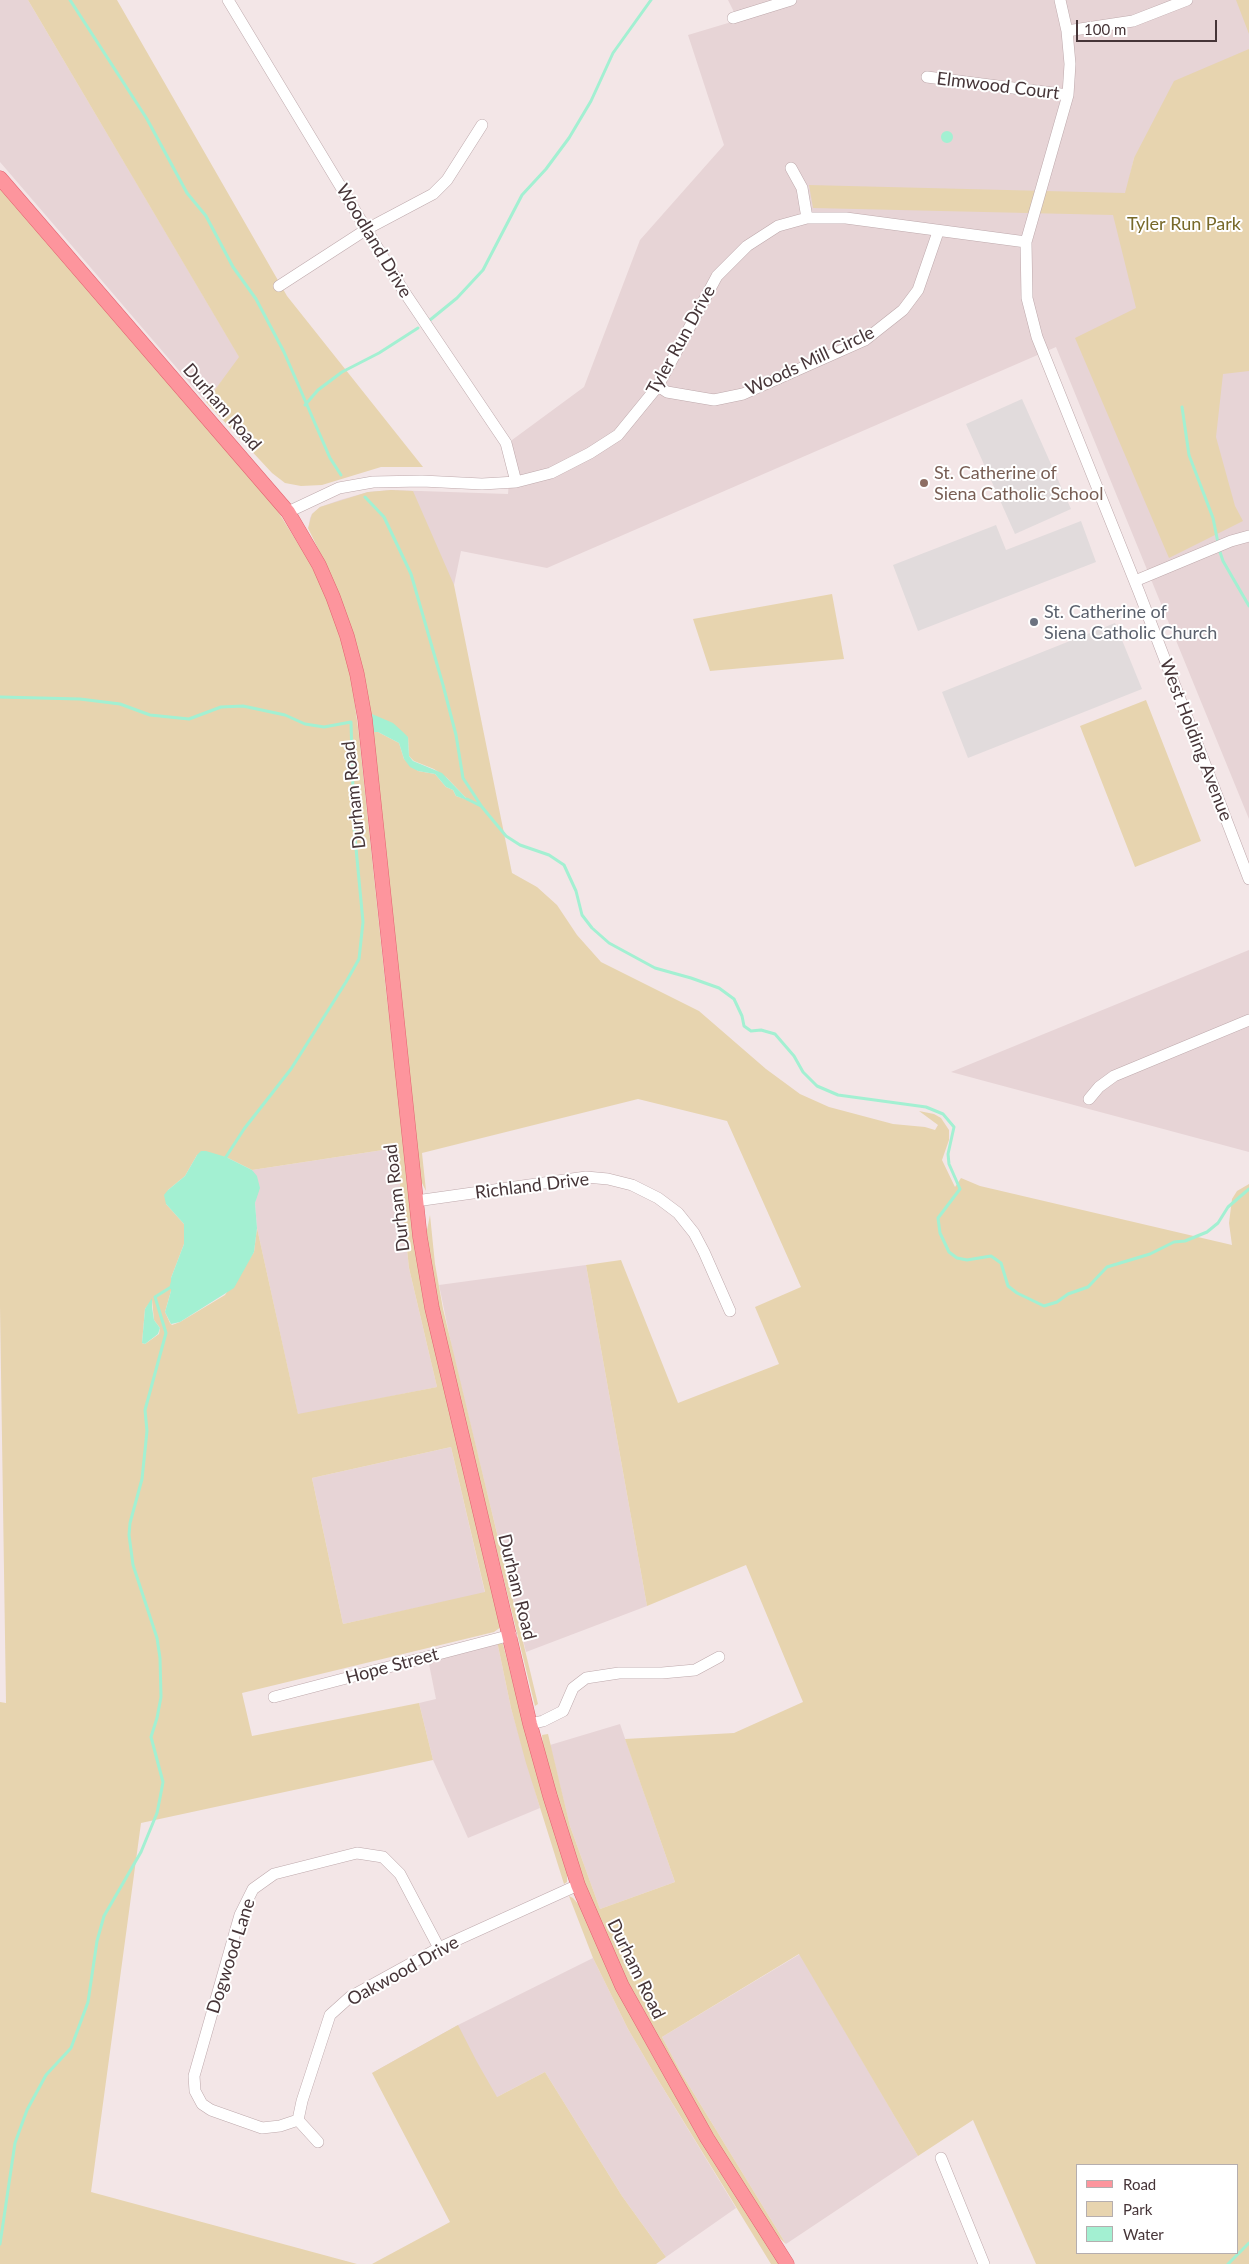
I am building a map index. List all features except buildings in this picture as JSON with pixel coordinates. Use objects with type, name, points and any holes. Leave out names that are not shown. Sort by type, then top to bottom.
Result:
[{"type":"main road","name":"Durham Road","points":[[0,178],[288,512],[319,565],[333,597],[347,636],[357,674],[365,719],[416,1201],[432,1308],[511,1635],[530,1724],[558,1825],[578,1885],[606,1952],[646,2032],[707,2138],[787,2264]]},
{"type":"street","name":"Woodland Drive","points":[[229,0],[403,290],[506,443],[516,482]]},
{"type":"street","points":[[733,18],[791,0]]},
{"type":"street","name":"West Holding Avenue","points":[[1060,0],[1067,31],[1070,64],[1068,95],[1026,242],[1027,298],[1037,338],[1247,865],[1249,879]]},
{"type":"street","points":[[1067,31],[1133,21],[1188,0]]},
{"type":"street","name":"Elmwood Court","points":[[927,76],[1068,95]]},
{"type":"street","points":[[279,286],[367,229],[432,194],[447,180],[482,125]]},
{"type":"street","points":[[792,168],[802,188],[806,218]]},
{"type":"street","name":"Tyler Run Drive","points":[[288,512],[339,488],[373,482],[422,481],[482,484],[516,482],[552,473],[590,454],[618,435],[658,386],[717,276],[747,246],[778,226],[806,218],[846,218],[938,232],[1026,242]]},
{"type":"street","name":"Woods Mill Circle","points":[[658,386],[667,392],[714,400],[743,394],[865,340],[886,326],[903,310],[918,290],[938,232]]},
{"type":"street","points":[[1135,581],[1230,541],[1249,536]]},
{"type":"street","points":[[1088,1099],[1099,1087],[1114,1076],[1249,1020]]},
{"type":"street","name":"Richland Drive","points":[[416,1201],[586,1177],[632,1184],[658,1198],[678,1213],[694,1233],[730,1311]]},
{"type":"street","name":"Hope Street","points":[[274,1698],[511,1635]]},
{"type":"street","points":[[530,1724],[553,1717],[562,1711],[573,1688],[586,1678],[619,1673],[662,1673],[695,1670],[719,1657]]},
{"type":"street","name":"Dogwood Lane","points":[[298,2120],[280,2126],[262,2128],[211,2110],[202,2104],[195,2091],[194,2076],[240,1915],[253,1889],[274,1874],[348,1855],[357,1853],[383,1856],[400,1874],[439,1948]]},
{"type":"street","name":"Oakwood Drive","points":[[298,2120],[302,2101],[330,2015],[350,1997],[439,1948],[578,1885]]},
{"type":"street","points":[[298,2120],[318,2142]]},
{"type":"street","points":[[941,2158],[984,2264]]},
{"type":"shaded area","points":[[0,0],[28,0],[240,358],[206,402],[0,162]]},
{"type":"shaded area","points":[[728,0],[1249,0],[1249,58],[1134,158],[1126,193],[1249,259],[1249,819],[1056,347],[547,568],[461,551],[454,585],[324,549],[309,524],[310,518],[320,507],[340,500],[368,492],[391,490],[508,494],[512,440],[584,387],[640,240],[724,145],[688,35],[738,20]]},
{"type":"shaded area","points":[[1022,399],[1071,509],[1015,534],[966,424]]},
{"type":"shaded area","points":[[1081,521],[1096,562],[918,631],[893,565],[996,525],[1006,550]]},
{"type":"shaded area","points":[[1115,623],[1142,689],[968,758],[942,692]]},
{"type":"shaded area","points":[[1249,950],[1249,1152],[951,1072]]},
{"type":"shaded area","points":[[396,1148],[409,1268],[437,1387],[298,1415],[257,1228],[255,1203],[257,1191],[252,1170]]},
{"type":"shaded area","points":[[586,1265],[647,1606],[526,1652],[453,1353],[439,1285]]},
{"type":"shaded area","points":[[451,1447],[485,1593],[343,1624],[312,1478]]},
{"type":"shaded area","points":[[497,1641],[511,1708],[540,1808],[468,1838],[433,1760],[419,1703],[436,1699],[428,1659]]},
{"type":"shaded area","points":[[620,1724],[675,1882],[600,1909],[570,1826],[550,1745]]},
{"type":"shaded area","points":[[800,1954],[918,2156],[786,2244],[680,2071],[662,2037]]},
{"type":"shaded area","points":[[593,1958],[628,2029],[736,2208],[666,2257],[622,2196],[545,2072],[497,2097],[372,2073],[458,2025]]},
{"type":"green space","points":[[28,0],[117,0],[287,296],[423,467],[381,467],[322,485],[301,486],[285,483],[272,473],[206,402],[239,357]]},
{"type":"green space","points":[[1236,0],[1249,0],[1249,34]]},
{"type":"green space","name":"Tyler Run Park","points":[[1249,49],[1249,371],[1223,374],[1216,437],[1235,506],[1243,521],[1169,558],[1075,338],[1136,308],[1113,215],[813,208],[809,185],[1125,193],[1134,158],[1174,81]]},
{"type":"green space","points":[[0,188],[274,505],[310,563],[329,602],[350,669],[418,1264],[501,1627],[494,1632],[242,1693],[252,1736],[419,1703],[433,1760],[141,1823],[91,2192],[357,2264],[0,2264],[0,1702],[6,1703],[0,1306]],"holes":[[[396,1148],[409,1268],[437,1387],[298,1414],[257,1228],[254,1252],[225,1295],[180,1322],[172,1325],[170,1323],[165,1312],[171,1291],[171,1278],[184,1244],[184,1224],[166,1204],[168,1190],[185,1176],[197,1155],[226,1157],[252,1170]],[[152,1300],[154,1320],[160,1328],[159,1334],[145,1344],[142,1343],[145,1309]],[[451,1447],[485,1592],[343,1624],[312,1478]]]},
{"type":"green space","points":[[413,491],[454,585],[512,873],[537,887],[557,905],[577,935],[601,962],[699,1011],[766,1069],[800,1094],[829,1107],[893,1124],[925,1127],[935,1130],[938,1125],[919,1111],[934,1114],[941,1118],[949,1130],[949,1140],[942,1160],[955,1187],[961,1178],[980,1186],[1232,1245],[1229,1223],[1232,1199],[1237,1191],[1249,1184],[1249,2264],[1036,2264],[973,2120],[918,2156],[799,1954],[662,2037],[680,2071],[786,2244],[771,2230],[680,2082],[624,1980],[572,1853],[542,1735],[548,1734],[570,1826],[600,1909],[675,1882],[625,1739],[734,1733],[803,1702],[746,1565],[647,1606],[586,1265],[621,1260],[678,1403],[779,1364],[755,1307],[801,1287],[727,1121],[638,1099],[422,1153],[426,1191],[419,1177],[389,916],[341,602],[308,528],[312,514],[320,507],[368,492]],"holes":[[[378,732],[408,737],[409,756],[414,761],[434,769],[447,778],[468,800],[456,796],[453,790],[446,787],[435,774],[418,771],[404,759],[399,743]]]},
{"type":"green space","points":[[832,594],[844,659],[710,671],[693,619]]},
{"type":"green space","points":[[1146,700],[1201,841],[1135,867],[1080,726]]},
{"type":"green space","points":[[430,1215],[435,1264],[443,1309],[538,1704],[535,1706],[438,1312],[426,1235]]},
{"type":"green space","points":[[497,1641],[503,1644],[523,1722],[567,1870],[567,1882],[564,1884],[526,1763],[511,1708]]},
{"type":"green space","points":[[569,1896],[579,1905],[633,2020],[650,2051],[779,2264],[771,2264],[628,2029],[593,1958]]},
{"type":"green space","points":[[458,2025],[497,2097],[545,2072],[622,2196],[666,2257],[656,2264],[372,2264],[450,2222],[372,2073]]},
{"type":"water","points":[[949,131],[952,132],[952,142],[945,143],[942,142],[941,135],[942,132]]},
{"type":"water","points":[[372,714],[393,723],[408,737],[409,756],[413,761],[442,773],[469,801],[456,796],[453,790],[446,787],[435,774],[418,771],[410,767],[404,759],[399,743],[378,732],[374,732]]},
{"type":"water","points":[[201,1151],[226,1157],[252,1170],[257,1176],[260,1188],[255,1203],[257,1228],[254,1252],[234,1288],[180,1322],[171,1324],[165,1312],[171,1291],[171,1278],[184,1244],[184,1224],[166,1204],[164,1195],[185,1176]]},
{"type":"water","points":[[152,1298],[154,1320],[160,1328],[158,1334],[145,1344],[142,1343],[145,1309]]},
{"type":"waterway","points":[[70,0],[147,119],[187,193],[206,216],[233,267],[256,299],[284,352],[330,458],[341,475]]},
{"type":"waterway","points":[[430,320],[457,298],[483,270],[522,195],[546,169],[569,138],[591,101],[613,53],[651,0]]},
{"type":"waterway","points":[[305,405],[318,390],[342,372],[379,353],[418,328]]},
{"type":"waterway","points":[[1182,407],[1189,455],[1213,518],[1218,543]]},
{"type":"waterway","points":[[365,497],[384,517],[411,574],[456,735],[463,778],[482,807],[506,836],[520,845],[549,855],[564,865],[576,891],[582,915],[592,928],[609,943],[655,968],[719,988],[734,999],[742,1016],[744,1026],[751,1031],[761,1030],[775,1034],[794,1056],[803,1072],[817,1086],[838,1095],[926,1107],[943,1114],[954,1127],[948,1154],[949,1164],[960,1189],[938,1218],[940,1233],[949,1252],[957,1258],[967,1260],[991,1256],[1001,1263],[1008,1286],[1017,1293],[1044,1306],[1057,1302],[1068,1294],[1088,1287],[1107,1267],[1150,1254],[1174,1242],[1185,1241],[1207,1232],[1218,1223],[1228,1207],[1249,1189]]},
{"type":"waterway","points":[[1219,549],[1223,561],[1249,606]]},
{"type":"waterway","points":[[0,697],[80,699],[120,704],[150,715],[189,719],[221,707],[243,706],[285,715],[305,724],[324,727],[351,722],[354,827],[363,922],[359,959],[291,1069],[244,1129],[224,1160]]},
{"type":"waterway","points":[[467,799],[481,806]]},
{"type":"waterway","points":[[0,2244],[15,2143],[27,2110],[46,2075],[71,2048],[88,2002],[97,1941],[104,1916],[141,1852],[157,1813],[163,1782],[151,1737],[161,1697],[160,1658],[157,1638],[133,1565],[129,1535],[130,1523],[142,1479],[147,1431],[145,1410],[166,1333],[155,1297],[171,1287],[172,1283]]},
{"type":"waterway","points":[[1239,2253],[1249,2243]]},
{"type":"waterway","points":[[1228,2264],[1238,2254]]},
{"type":"place","name":"St. Catherine of Siena Catholic School","points":[[924,483]]},
{"type":"place","name":"St. Catherine of Siena Catholic Church","points":[[1034,622]]}]
